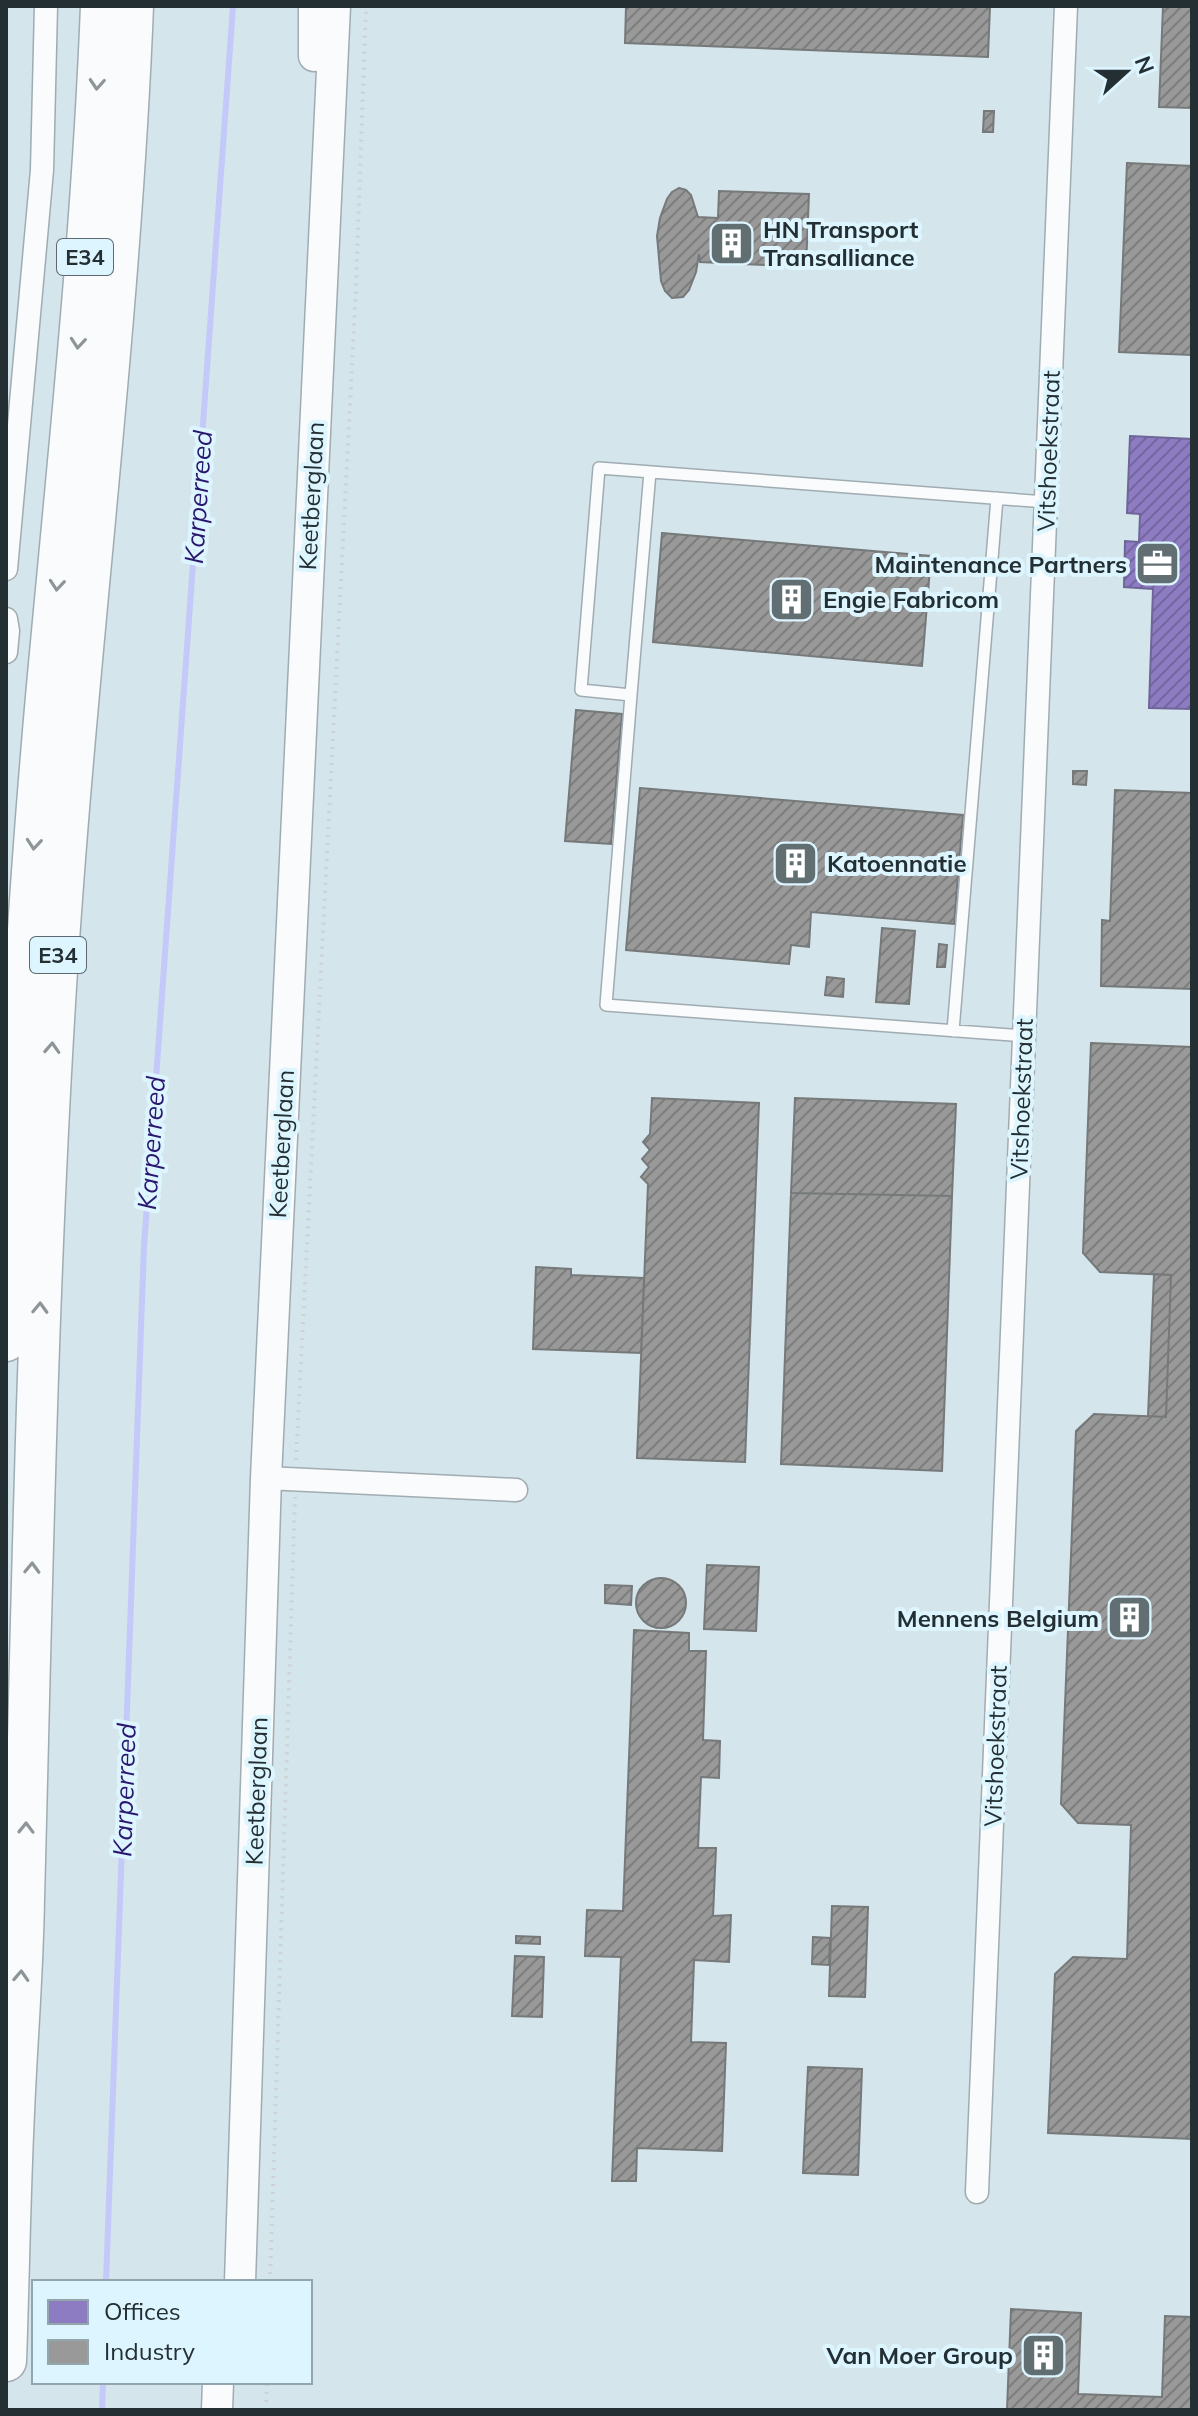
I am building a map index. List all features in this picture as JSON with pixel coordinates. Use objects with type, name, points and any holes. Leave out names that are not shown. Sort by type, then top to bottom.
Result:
[{"type":"highway","name":"E34","points":[[6,1341],[30,890],[89,215],[101,6]]},
{"type":"highway","name":"E34","points":[[6,2361],[24,1906],[46,1148],[56,978],[106,410],[133,6]]},
{"type":"main road","name":"Keetberglaan","points":[[221,2280],[248,1478],[295,502],[314,6]]},
{"type":"main road","name":"Keetberglaan","points":[[240,2280],[281,1478],[335,6]]},
{"type":"main road","points":[[217,2410],[218,2384]]},
{"type":"main road","points":[[236,2410],[237,2384]]},
{"type":"street","points":[[6,569],[42,170],[46,6]]},
{"type":"street","name":"Vitshoekstraat","points":[[977,2192],[1066,6]]},
{"type":"street","points":[[6,619],[6,652]]},
{"type":"street","points":[[281,1478],[516,1490]]},
{"type":"lane","points":[[631,695],[581,690],[599,468],[1046,502]]},
{"type":"lane","points":[[650,472],[606,1005],[1024,1036]]},
{"type":"lane","points":[[953,1031],[997,498]]},
{"type":"path","points":[[270,2280],[281,1478],[356,287],[366,6]]},
{"type":"path","points":[[266,2410],[267,2384]]},
{"type":"building: Offices","name":"Maintenance Partners","points":[[1130,436],[1192,439],[1192,709],[1149,708],[1153,589],[1124,587],[1125,541],[1139,542],[1140,514],[1127,513]]},
{"type":"building: Industry","points":[[626,6],[990,6],[988,57],[625,43]]},
{"type":"building: Industry","points":[[1163,6],[1192,6],[1192,108],[1159,107]]},
{"type":"building: Industry","points":[[984,111],[994,111],[993,132],[983,132]]},
{"type":"building: Industry","points":[[1127,163],[1192,166],[1192,355],[1119,352]]},
{"type":"building: Industry","name":"HN Transport Transalliance","points":[[679,188],[691,195],[698,217],[718,218],[719,191],[809,194],[806,267],[700,262],[699,254],[689,290],[683,297],[672,298],[661,281],[657,236],[667,199]]},
{"type":"building: Industry","name":"Engie Fabricom","points":[[662,533],[931,556],[922,666],[653,642]]},
{"type":"building: Industry","points":[[576,710],[622,714],[611,844],[565,841]]},
{"type":"building: Industry","points":[[1073,771],[1087,771],[1086,785],[1073,784]]},
{"type":"building: Industry","name":"Katoennatie","points":[[640,788],[963,815],[954,924],[811,912],[809,947],[791,945],[789,964],[626,950]]},
{"type":"building: Industry","points":[[1115,790],[1192,793],[1192,989],[1101,986],[1102,920],[1110,921]]},
{"type":"building: Industry","points":[[882,928],[915,931],[909,1004],[876,1002]]},
{"type":"building: Industry","points":[[939,944],[947,945],[945,967],[937,967]]},
{"type":"building: Industry","points":[[827,977],[844,979],[843,997],[825,995]]},
{"type":"building: Industry","name":"Mennens Belgium","points":[[1091,1043],[1192,1047],[1192,2139],[1048,2133],[1055,1974],[1073,1957],[1127,1959],[1131,1825],[1078,1823],[1061,1804],[1076,1431],[1094,1414],[1166,1417],[1171,1275],[1100,1272],[1083,1253]]},
{"type":"building: Industry","points":[[652,1098],[759,1103],[745,1462],[637,1458],[648,1184],[641,1177],[649,1167],[642,1159],[650,1150],[643,1142],[650,1134]]},
{"type":"building: Industry","points":[[795,1098],[956,1104],[952,1196],[791,1193]]},
{"type":"building: Industry","points":[[791,1193],[952,1196],[942,1471],[781,1464]]},
{"type":"building: Industry","points":[[536,1267],[571,1269],[571,1275],[644,1278],[641,1353],[533,1349]]},
{"type":"building: Industry","points":[[1154,1274],[1171,1275],[1166,1417],[1148,1416]]},
{"type":"building: Industry","points":[[707,1565],[759,1567],[756,1631],[704,1629]]},
{"type":"building: Industry","points":[[661,1578],[679,1585],[686,1603],[679,1621],[661,1628],[643,1621],[636,1603],[643,1585]]},
{"type":"building: Industry","points":[[605,1585],[632,1586],[631,1605],[605,1603]]},
{"type":"building: Industry","points":[[634,1630],[689,1633],[689,1651],[706,1651],[703,1740],[720,1741],[719,1778],[701,1777],[698,1848],[716,1848],[713,1916],[731,1915],[729,1962],[694,1960],[691,2042],[726,2043],[722,2151],[637,2148],[636,2181],[612,2181],[621,1957],[585,1956],[587,1910],[623,1911]]},
{"type":"building: Industry","points":[[832,1906],[868,1907],[865,1997],[829,1996]]},
{"type":"building: Industry","points":[[516,1936],[540,1937],[540,1944],[516,1943]]},
{"type":"building: Industry","points":[[813,1937],[830,1938],[829,1965],[812,1964]]},
{"type":"building: Industry","points":[[515,1956],[544,1957],[542,2017],[512,2016]]},
{"type":"building: Industry","points":[[808,2067],[862,2069],[858,2175],[803,2173]]},
{"type":"building: Industry","name":"Van Moer Group","points":[[1011,2309],[1081,2313],[1078,2394],[1162,2397],[1165,2316],[1192,2317],[1192,2410],[1007,2410]]},
{"type":"waterway","name":"Karperreed","points":[[106,2280],[144,1246],[233,6]]},
{"type":"waterway","name":"Karperreed","points":[[102,2410],[103,2384]]},
{"type":"place","name":"HN Transport Transalliance","points":[[732,243]]},
{"type":"place","name":"Maintenance Partners","points":[[1158,564]]},
{"type":"place","name":"Engie Fabricom","points":[[792,599]]},
{"type":"place","name":"Katoennatie","points":[[796,863]]},
{"type":"place","name":"Mennens Belgium","points":[[1130,1618]]},
{"type":"place","name":"Van Moer Group","points":[[1044,2355]]}]
